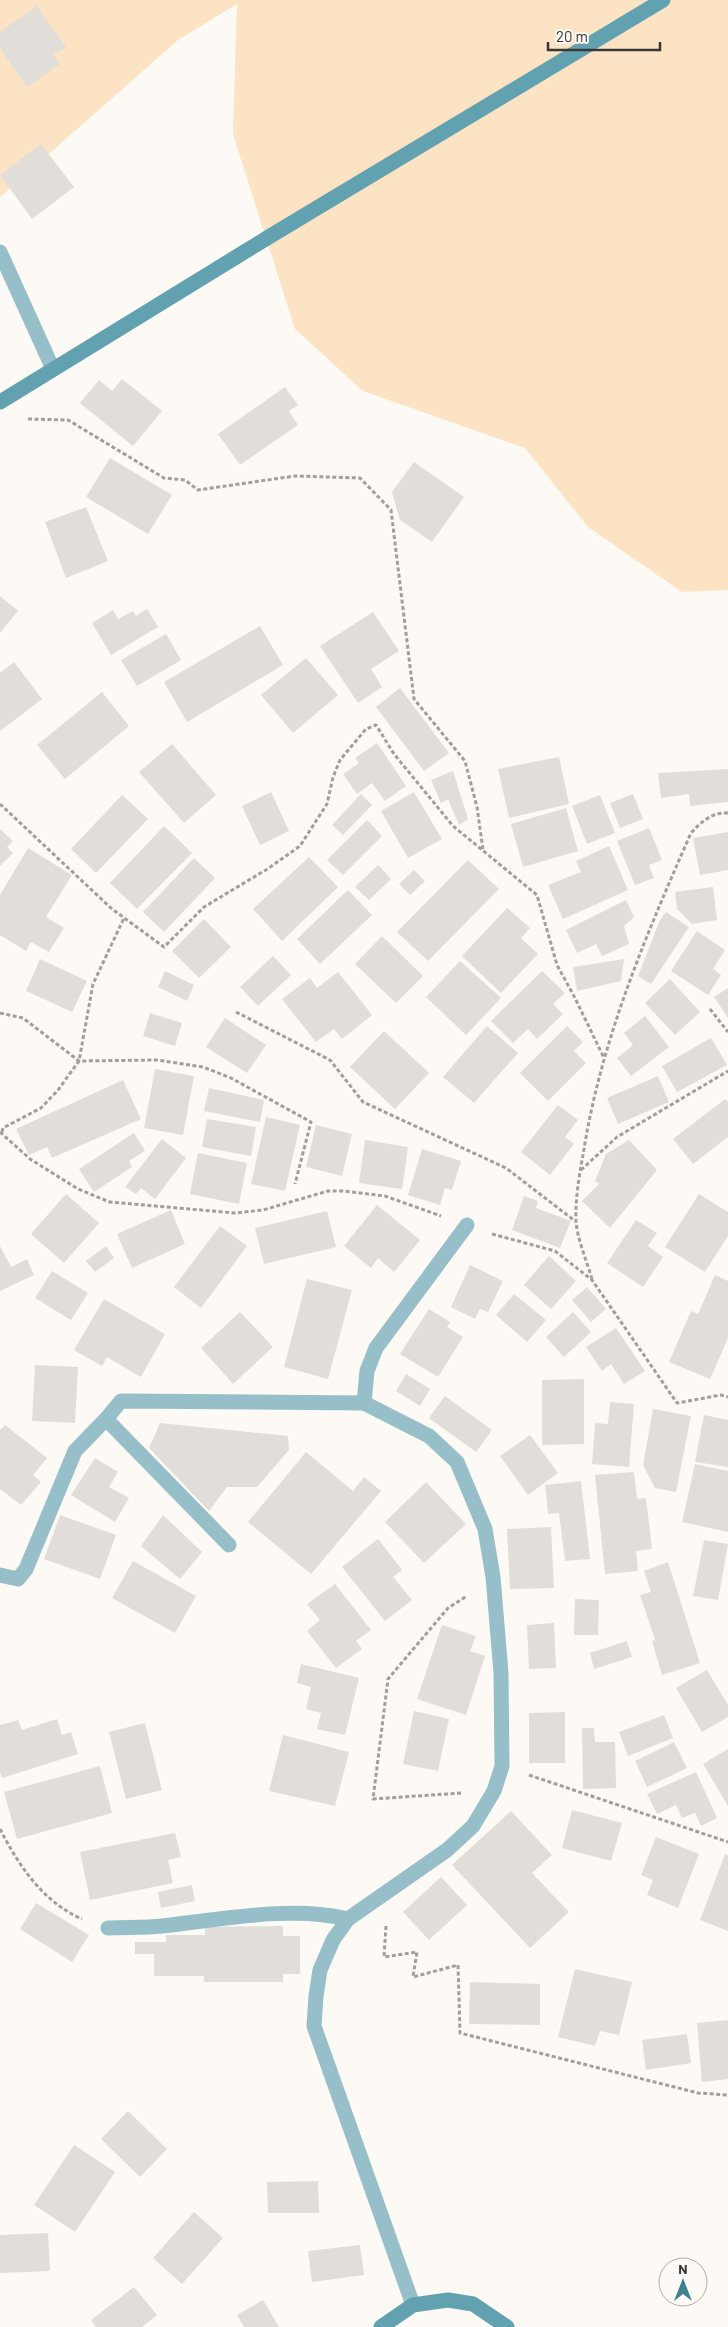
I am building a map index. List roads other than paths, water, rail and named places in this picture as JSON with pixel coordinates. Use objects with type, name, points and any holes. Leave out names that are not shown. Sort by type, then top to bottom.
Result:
[{"type":"street","points":[[0,402],[663,0]]},
{"type":"street","points":[[0,252],[53,369]]},
{"type":"street","points":[[364,1403],[366,1371],[376,1348],[467,1224]]},
{"type":"street","points":[[0,1575],[18,1579],[26,1569],[75,1452],[121,1401],[364,1403],[428,1436],[457,1462],[485,1529],[493,1578],[501,1673],[502,1766],[494,1791],[472,1826],[447,1850],[348,1918],[333,1940],[320,1970],[314,2026],[413,2305]]},
{"type":"street","points":[[106,1419],[229,1545]]},
{"type":"street","points":[[108,1928],[160,1926],[211,1918],[314,1913],[348,1918]]},
{"type":"street","points":[[380,2327],[413,2305],[461,2301],[472,2304],[507,2327]]}]
